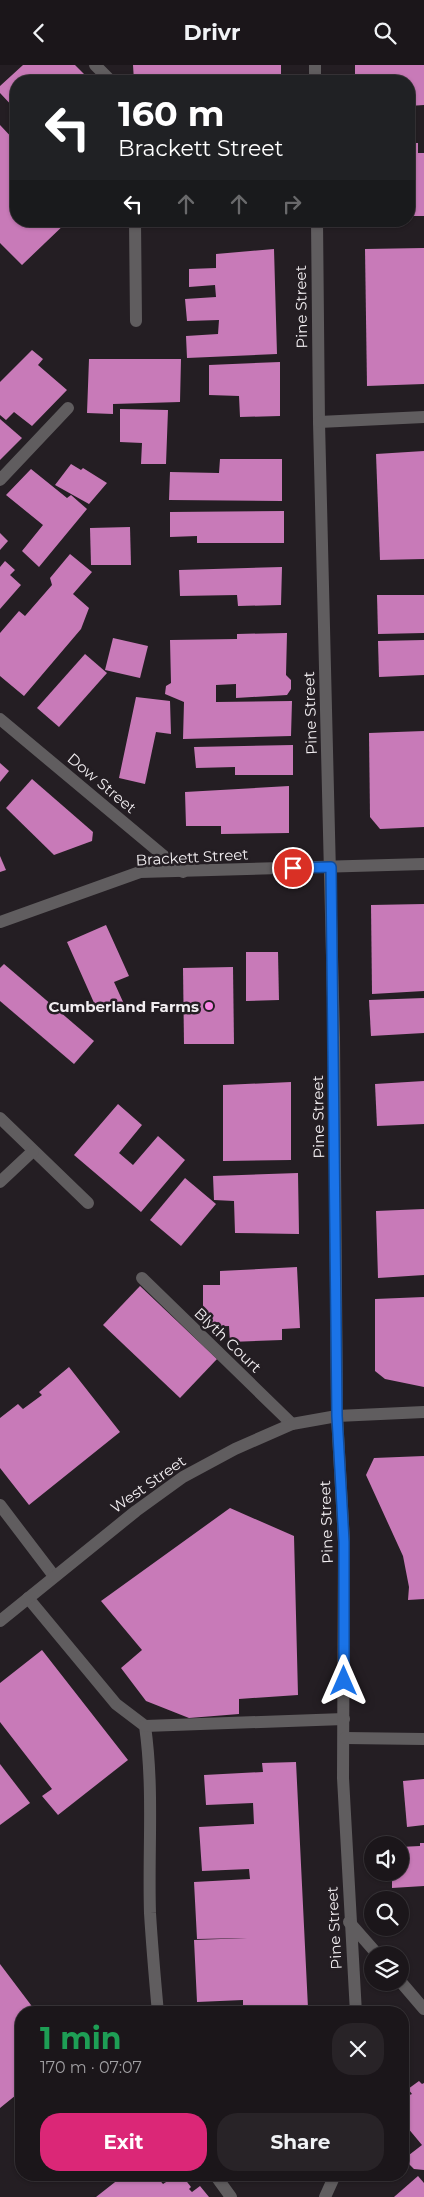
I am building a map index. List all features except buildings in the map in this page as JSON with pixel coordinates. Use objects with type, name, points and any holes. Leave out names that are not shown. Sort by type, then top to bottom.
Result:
[{"type":"street","points":[[95,65],[105,75]]},
{"type":"street","points":[[135,227],[136,321]]},
{"type":"street","name":"Pine Street","points":[[317,227],[319,421],[331,867],[337,1416],[344,1542],[343,1778],[349,1922],[355,2006]]},
{"type":"street","points":[[0,480],[68,409]]},
{"type":"street","points":[[319,421],[424,417]]},
{"type":"street","name":"Dow Street","points":[[0,719],[183,872]]},
{"type":"street","name":"Brackett Street","points":[[0,923],[140,872],[424,863]]},
{"type":"street","points":[[0,1118],[88,1203]]},
{"type":"street","points":[[0,1182],[33,1151]]},
{"type":"street","name":"Blyth Court","points":[[142,1279],[292,1424]]},
{"type":"street","name":"West Street","points":[[0,1621],[54,1576],[183,1477],[235,1449],[292,1424],[337,1416],[424,1412]]},
{"type":"street","points":[[0,1505],[54,1576]]},
{"type":"street","points":[[28,1598],[116,1704],[145,1726],[344,1719]]},
{"type":"street","points":[[145,1726],[151,1789],[150,1912],[157,2006]]},
{"type":"street","points":[[344,1738],[424,1739]]},
{"type":"street","points":[[349,1922],[370,1946]]},
{"type":"street","points":[[409,1991],[424,2009]]},
{"type":"street","points":[[219,2181],[231,2197]]},
{"type":"street","points":[[325,2197],[332,2181]]},
{"type":"place","name":"Cumberland Farms","points":[[209,1006]]},
{"type":"route","points":[[293,868],[331,867],[337,1416],[344,1542],[344,1681]]}]
